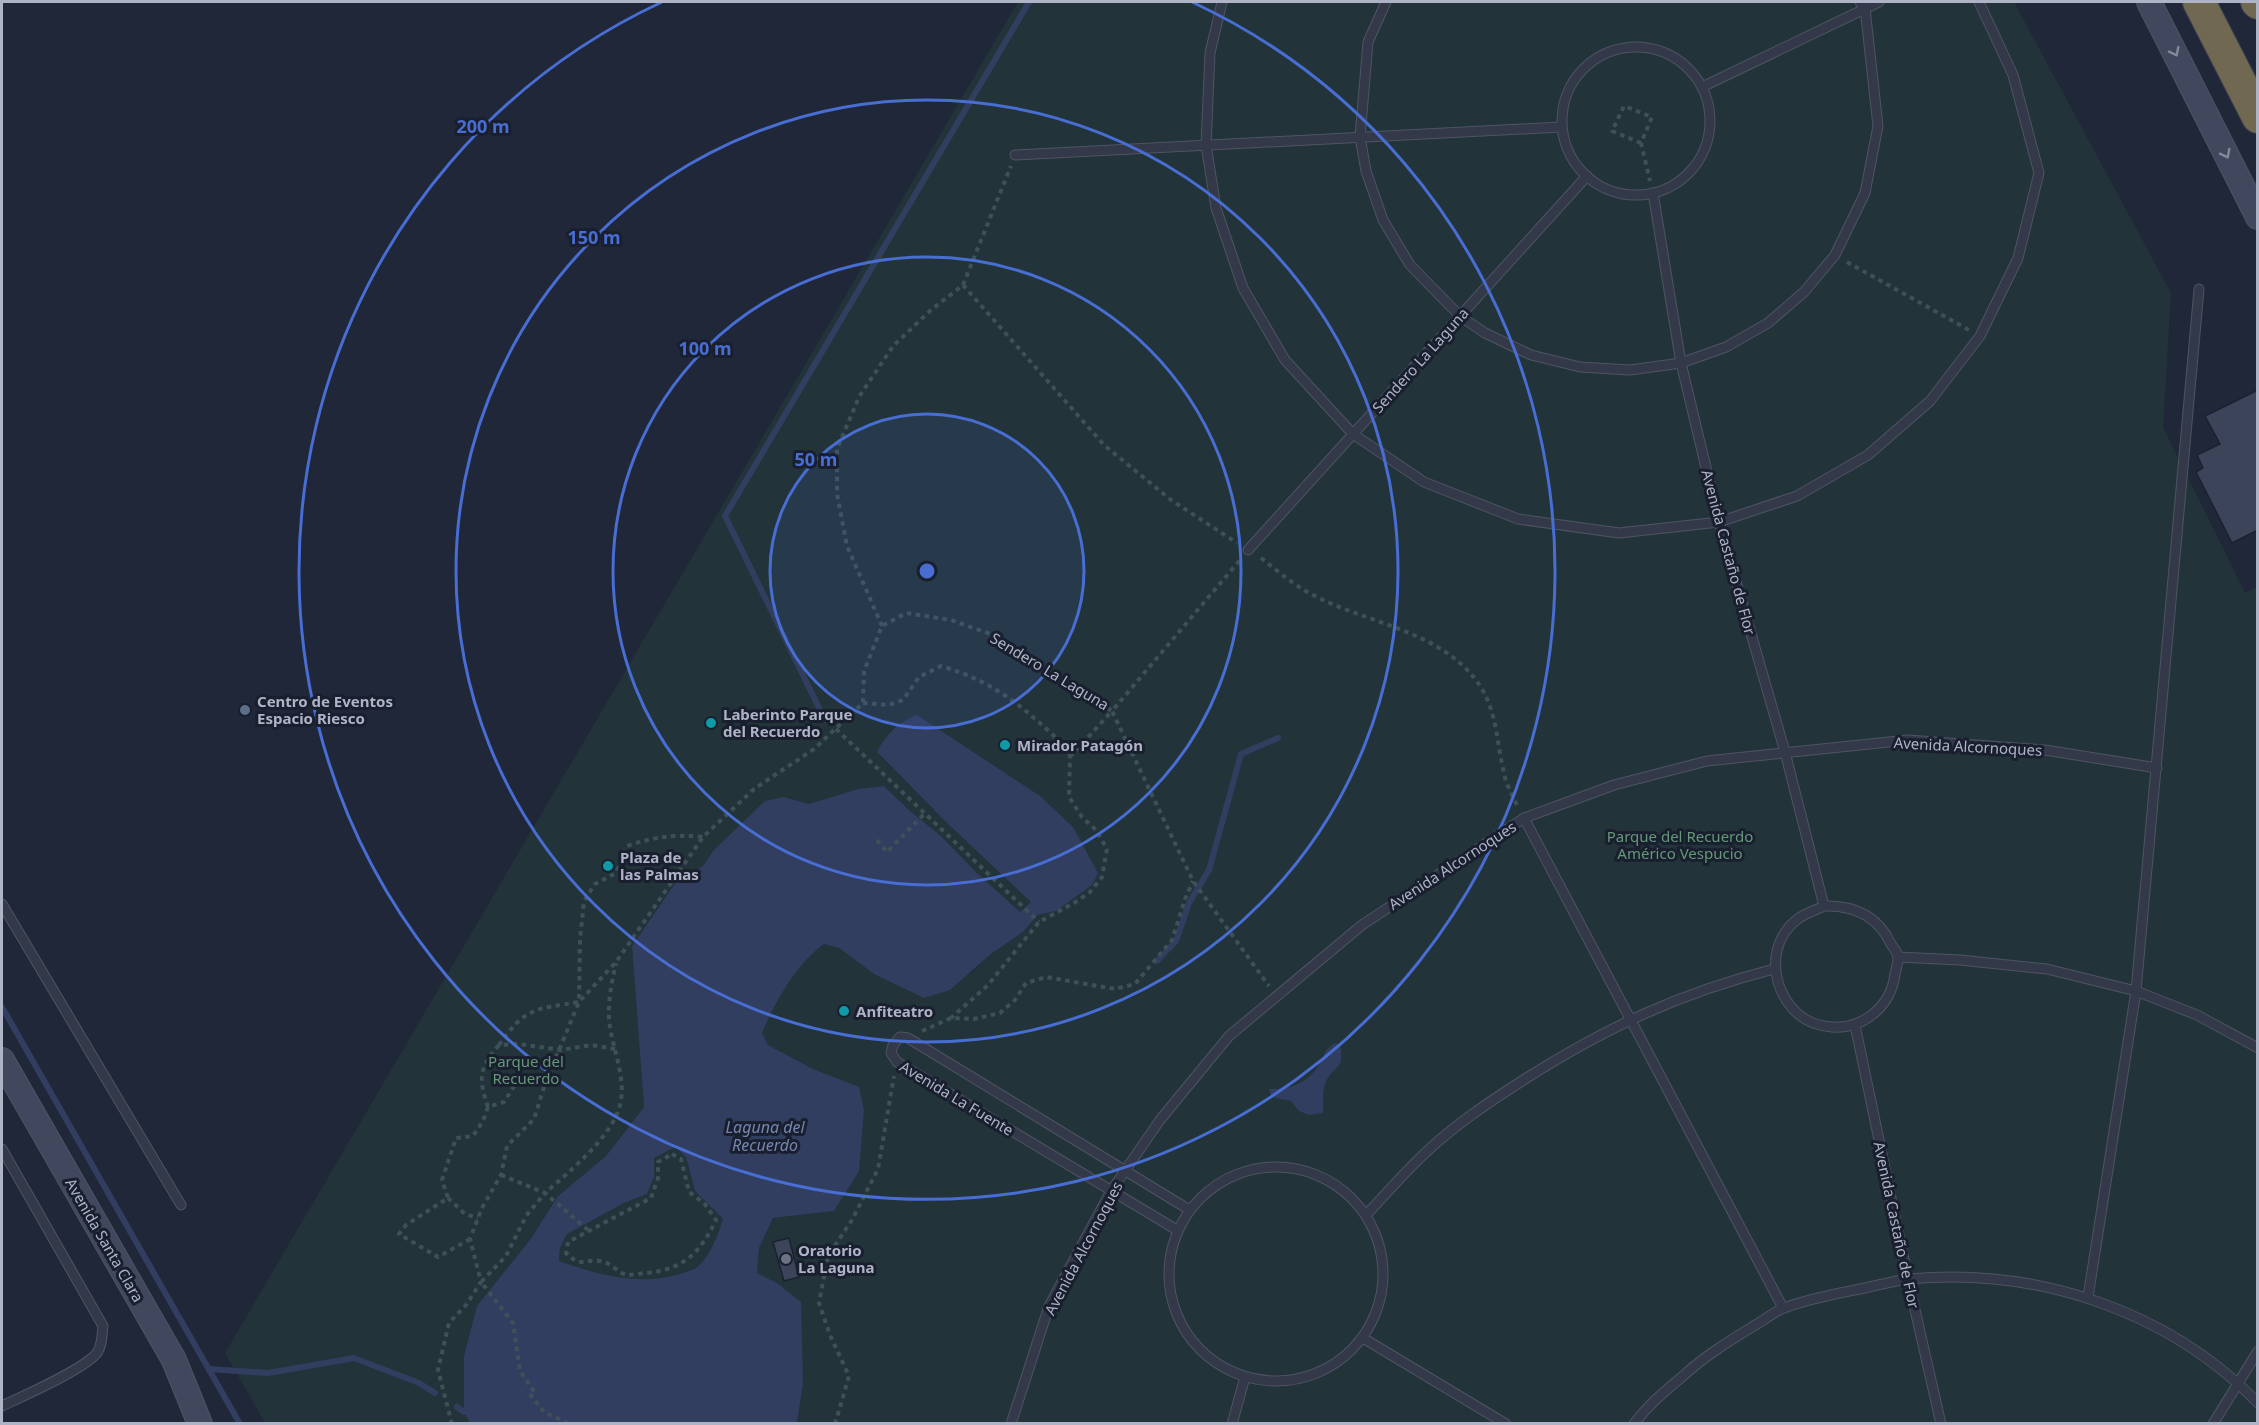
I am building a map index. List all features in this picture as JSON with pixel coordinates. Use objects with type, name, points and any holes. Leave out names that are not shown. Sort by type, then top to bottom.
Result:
[{"type":"highway","points":[[2199,2],[2258,117]]},
{"type":"street","points":[[2150,2],[2258,217]]},
{"type":"street","name":"Avenida Santa Clara","points":[[2,1060],[174,1360],[200,1424]]},
{"type":"lane","points":[[1222,2],[1209,53],[1206,145],[1216,208],[1243,288],[1285,360],[1353,434],[1424,482],[1518,519],[1619,533],[1719,522],[1797,496],[1868,455],[1930,401],[1980,336],[2018,258],[2038,173],[2013,75],[1979,2]]},
{"type":"lane","points":[[1386,2],[1368,42],[1360,137],[1366,171],[1383,220],[1410,264],[1460,316],[1485,333],[1531,355],[1580,367],[1630,370],[1681,363],[1726,347],[1768,323],[1804,292],[1835,255],[1865,193],[1878,126],[1872,57],[1863,5]]},
{"type":"lane","points":[[1702,87],[1863,5],[1879,2]]},
{"type":"lane","points":[[1642,46],[1666,52],[1687,66],[1702,87],[1710,107],[1710,130],[1704,151],[1692,170],[1674,184],[1653,193],[1629,194],[1606,189],[1587,176],[1573,160],[1561,127],[1565,97],[1577,75],[1595,58],[1617,48],[1642,46]]},
{"type":"lane","points":[[1015,155],[1561,127]]},
{"type":"lane","name":"Sendero La Laguna","points":[[1248,550],[1587,176]]},
{"type":"lane","name":"Avenida Castaño de Flor","points":[[1653,193],[1681,363],[1719,522],[1785,752],[1824,906]]},
{"type":"lane","points":[[2088,1298],[2136,991],[2199,289]]},
{"type":"lane","name":"Avenida Alcornoques","points":[[1011,1424],[1049,1306],[1111,1191],[1160,1120],[1229,1036],[1362,925],[1524,818],[1614,785],[1707,760],[1908,740],[2045,750],[2157,768]]},
{"type":"lane","points":[[1524,818],[1783,1308]]},
{"type":"lane","points":[[2,904],[181,1205]]},
{"type":"lane","points":[[1824,906],[1856,909],[1873,919],[1886,933],[1898,957],[1894,986],[1886,1001],[1875,1014],[1855,1025],[1841,1027],[1821,1026],[1803,1018],[1789,1005],[1780,991],[1774,969],[1777,950],[1785,932],[1799,918],[1824,906]]},
{"type":"lane","points":[[1898,957],[1960,960],[2047,969],[2136,991],[2197,1015],[2258,1048]]},
{"type":"lane","points":[[1366,1215],[1423,1155],[1482,1106],[1547,1065],[1630,1018],[1722,982],[1774,969]]},
{"type":"lane","name":"Avenida Castaño de Flor","points":[[1855,1025],[1941,1424]]},
{"type":"lane","name":"Avenida La Fuente","points":[[1177,1230],[897,1062],[891,1053],[893,1044],[900,1037],[908,1038],[1188,1209]]},
{"type":"lane","points":[[2,1149],[103,1326],[100,1346],[96,1354],[78,1368],[2,1407]]},
{"type":"lane","points":[[1275,1167],[1312,1173],[1346,1189],[1366,1215],[1380,1245],[1384,1277],[1378,1309],[1363,1338],[1340,1361],[1311,1377],[1278,1382],[1245,1377],[1216,1364],[1192,1341],[1176,1314],[1169,1282],[1171,1250],[1177,1230],[1188,1209],[1207,1191],[1239,1173],[1275,1167]]},
{"type":"lane","points":[[1634,1424],[1644,1410],[1707,1354],[1783,1308],[1908,1279],[1961,1278],[2021,1282],[2088,1298],[2134,1315],[2185,1343],[2238,1383],[2258,1403]]},
{"type":"lane","points":[[1363,1338],[1506,1424]]},
{"type":"lane","points":[[2213,1424],[2258,1351]]},
{"type":"lane","points":[[1232,1424],[1245,1377]]},
{"type":"path","points":[[1641,143],[1612,131],[1624,106],[1652,117],[1641,143],[1653,193]]},
{"type":"path","points":[[478,1218],[465,1214],[448,1197],[442,1180],[456,1138],[473,1136],[483,1121],[488,1107],[481,1088],[480,1076],[489,1056],[513,1025],[534,1010],[579,1002],[616,962],[703,837],[754,789],[814,749],[863,703],[864,671],[882,626],[847,546],[837,494],[837,449],[859,397],[893,346],[963,285],[1015,155]]},
{"type":"path","points":[[1835,255],[1980,336]]},
{"type":"path","points":[[963,285],[1104,445],[1171,500],[1316,597],[1422,637],[1446,652],[1466,669],[1482,690],[1493,717],[1504,776],[1524,818]]},
{"type":"path","name":"Sendero La Laguna","points":[[882,626],[906,613],[951,620],[993,635],[1112,711],[1248,550]]},
{"type":"path","points":[[863,703],[889,705],[903,700],[919,677],[941,666],[970,675],[1007,695],[1067,748],[1070,757],[1069,797],[1082,817],[1096,830],[1107,849],[1102,877],[1090,892],[1039,922],[988,985],[951,1018],[908,1038]]},
{"type":"path","points":[[1070,757],[1112,711],[1193,882],[1276,997]]},
{"type":"path","points":[[836,729],[1039,922]]},
{"type":"path","points":[[877,840],[887,852],[925,813]]},
{"type":"path","points":[[570,1424],[544,1412],[529,1393],[533,1390],[520,1371],[513,1323],[481,1282],[470,1239],[478,1218],[501,1175],[507,1146],[534,1119],[545,1084],[579,1002],[581,917],[584,901],[595,884],[616,873],[627,846],[653,837],[681,835],[703,837]]},
{"type":"path","points":[[951,1018],[974,1019],[1000,1013],[1015,1000],[1026,983],[1046,977],[1115,989],[1135,984],[1172,940],[1193,882]]},
{"type":"path","points":[[452,1424],[438,1370],[449,1323],[466,1305],[481,1282],[506,1256],[526,1216],[545,1193],[585,1158],[608,1129],[620,1106],[620,1070],[609,1018],[611,987],[616,962]]},
{"type":"path","points":[[499,1044],[519,1044],[561,1050],[591,1046],[615,1049]]},
{"type":"path","points":[[835,1424],[849,1376],[819,1304],[828,1256],[852,1220],[878,1169],[897,1062]]},
{"type":"path","points":[[488,1107],[504,1102],[517,1082],[545,1084]]},
{"type":"path","points":[[672,1154],[681,1159],[689,1192],[704,1203],[716,1220],[705,1242],[686,1262],[660,1271],[626,1275],[601,1260],[585,1263],[574,1260],[566,1253],[568,1242],[588,1230],[651,1198],[658,1178],[658,1162],[672,1154]]},
{"type":"path","points":[[501,1175],[545,1193],[588,1230]]},
{"type":"path","points":[[448,1197],[406,1225],[399,1234],[438,1257],[470,1239]]},
{"type":"green space","name":"Parque del Recuerdo Américo Vespucio","points":[[1018,2],[2014,2],[2171,293],[2163,427],[2245,593],[2257,587],[2257,1423],[797,1423],[803,1384],[777,1283],[757,1273],[759,1248],[773,1218],[834,1211],[813,1069],[768,1045],[762,1034],[776,1004],[788,981],[802,962],[824,944],[839,948],[874,974],[970,974],[991,954],[1023,932],[1038,915],[1057,911],[877,753],[1031,902],[1020,913],[941,836],[884,786],[858,789],[809,804],[785,797],[713,851],[703,866],[678,879],[632,946],[644,1107],[606,1156],[558,1196],[530,1240],[464,1412],[470,1423],[265,1423],[225,1353]]},
{"type":"green space","points":[[674,1147],[686,1157],[695,1191],[723,1219],[713,1244],[697,1267],[680,1274],[650,1280],[604,1275],[559,1261],[560,1248],[567,1234],[624,1203],[647,1194],[654,1177],[654,1158]]},
{"type":"water","name":"Laguna del Recuerdo","points":[[917,715],[1040,796],[1073,827],[1098,873],[1092,885],[1056,911],[1038,915],[1023,932],[991,954],[950,990],[924,998],[874,974],[839,948],[824,944],[804,962],[780,996],[762,1033],[768,1045],[813,1069],[859,1087],[864,1110],[859,1171],[834,1211],[773,1218],[759,1248],[757,1273],[777,1283],[801,1302],[803,1384],[797,1423],[470,1423],[464,1412],[464,1356],[477,1306],[530,1240],[558,1196],[606,1156],[644,1107],[632,946],[678,879],[703,866],[713,851],[765,801],[784,797],[809,804],[858,789],[884,786],[941,836],[1020,912],[1031,902],[947,823],[877,752],[893,730]],"holes":[[[675,1147],[686,1157],[695,1191],[723,1219],[709,1252],[696,1268],[668,1277],[636,1279],[605,1275],[559,1261],[560,1248],[567,1234],[624,1203],[647,1194],[654,1177],[654,1158]]]},
{"type":"water","points":[[1335,1043],[1340,1045],[1341,1060],[1325,1084],[1323,1113],[1309,1115],[1299,1111],[1291,1101],[1271,1097],[1269,1089],[1291,1087],[1304,1081],[1315,1071],[1326,1051]]},
{"type":"building","points":[[2258,390],[2258,530],[2232,543],[2196,472],[2203,468],[2197,455],[2220,444],[2205,416]]},
{"type":"building","name":"Oratorio La Laguna","points":[[789,1238],[799,1277],[784,1281],[773,1242]]},
{"type":"waterway","points":[[825,720],[725,516],[1029,2]]},
{"type":"waterway","points":[[1157,961],[1176,941],[1189,903],[1209,870],[1241,754],[1278,738]]},
{"type":"waterway","points":[[2,1007],[240,1424]]},
{"type":"waterway","points":[[209,1369],[268,1373],[354,1358],[419,1383],[435,1393]]},
{"type":"waterway","points":[[457,1407],[464,1412]]},
{"type":"place","name":"Centro de Eventos Espacio Riesco","points":[[245,710]]},
{"type":"place","name":"Laberinto Parque del Recuerdo","points":[[711,723]]},
{"type":"place","name":"Mirador Patagón","points":[[1005,745]]},
{"type":"place","name":"Plaza de las Palmas","points":[[608,866]]},
{"type":"place","name":"Anfiteatro","points":[[844,1011]]},
{"type":"place","name":"Oratorio La Laguna","points":[[786,1259]]},
{"type":"park label","name":"Parque del Recuerdo","points":[[526,1070]]}]
